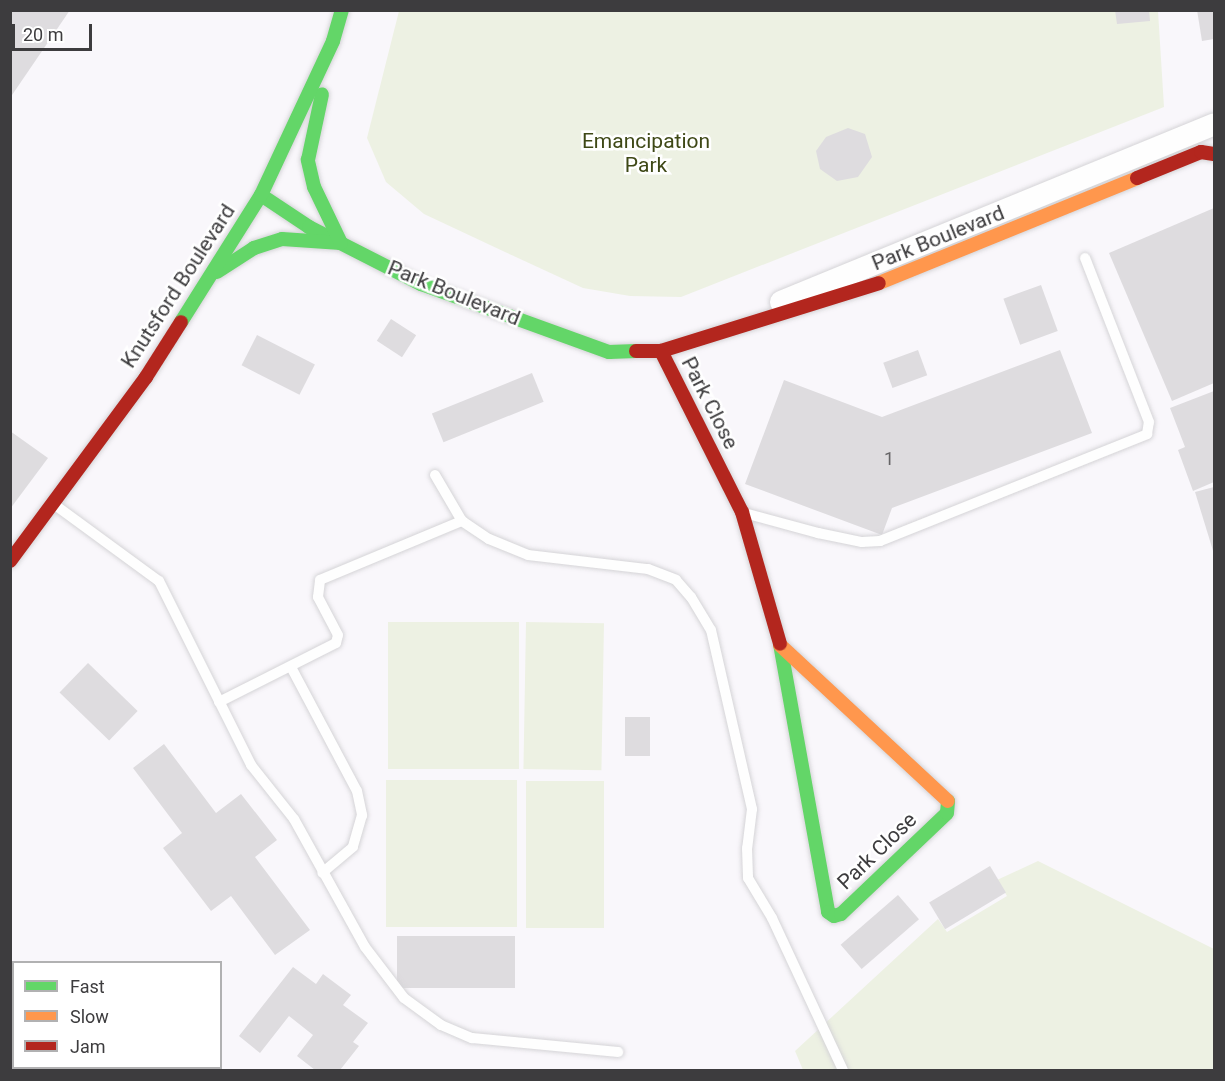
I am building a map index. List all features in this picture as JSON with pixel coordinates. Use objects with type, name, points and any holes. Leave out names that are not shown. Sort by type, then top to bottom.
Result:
[{"type":"street","name":"Knutsford Boulevard","points":[[10,561],[146,377],[261,195],[333,40],[342,10]]},
{"type":"street","points":[[207,279],[254,248],[282,239],[341,243],[314,187],[308,160],[333,40]]},
{"type":"street","name":"Park Boulevard","points":[[661,351],[1215,124]]},
{"type":"street","name":"Park Boulevard","points":[[261,195],[309,227],[421,284],[609,352],[661,351],[850,295],[1201,152],[1215,154]]},
{"type":"street","name":"Park Close","points":[[661,351],[742,512],[780,645],[828,912],[834,916],[841,914],[947,813],[948,801],[780,645]]},
{"type":"lane","points":[[742,512],[818,533],[862,542],[880,541],[1147,434],[1149,422],[1085,258]]},
{"type":"lane","points":[[435,475],[462,521],[489,539],[528,555],[648,569],[676,580],[691,597],[711,630],[752,809],[747,848],[748,878],[772,918],[843,1071]]},
{"type":"lane","points":[[52,503],[159,581],[252,765],[294,819],[322,873],[386,977],[404,998],[441,1025],[471,1038],[618,1052]]},
{"type":"lane","points":[[219,702],[291,668],[336,643],[338,635],[318,597],[320,580],[462,521]]},
{"type":"lane","points":[[291,668],[357,791],[362,815],[359,837],[353,847],[322,873]]},
{"type":"green space","name":"Emancipation Park","points":[[399,11],[1158,11],[1164,107],[681,297],[630,296],[583,288],[505,252],[424,214],[386,182],[367,138]]},
{"type":"green space","points":[[388,622],[519,622],[519,769],[388,769]]},
{"type":"green space","points":[[526,622],[604,623],[601,770],[523,769]]},
{"type":"green space","points":[[386,780],[517,780],[517,927],[386,927]]},
{"type":"green space","points":[[526,781],[604,781],[604,928],[526,928]]},
{"type":"green space","points":[[1038,861],[1214,949],[1214,1070],[803,1070],[795,1051],[938,919],[947,932],[1007,896],[997,880]]},
{"type":"building","points":[[10,10],[70,10],[10,98]]},
{"type":"building","points":[[1115,10],[1149,10],[1150,21],[1117,24]]},
{"type":"building","points":[[1197,10],[1214,10],[1214,39],[1202,41]]},
{"type":"building","points":[[848,128],[865,134],[872,157],[858,177],[837,181],[820,169],[816,151],[826,137]]},
{"type":"building","points":[[1214,208],[1214,383],[1172,401],[1109,253]]},
{"type":"building","points":[[1041,285],[1058,331],[1020,345],[1003,299]]},
{"type":"building","points":[[391,319],[416,335],[402,357],[377,341]]},
{"type":"building","points":[[257,335],[315,365],[299,395],[242,365]]},
{"type":"building","points":[[918,350],[927,375],[892,388],[883,363]]},
{"type":"building","points":[[1060,350],[1092,433],[892,508],[882,535],[745,484],[784,380],[882,417]]},
{"type":"building","points":[[532,373],[544,402],[443,442],[432,413]]},
{"type":"building","points":[[1214,391],[1214,482],[1193,491],[1178,450],[1185,447],[1170,408]]},
{"type":"building","points":[[10,431],[48,458],[10,509]]},
{"type":"building","points":[[1214,487],[1214,554],[1195,492]]},
{"type":"building","points":[[88,663],[138,711],[109,740],[60,692]]},
{"type":"building","points":[[625,717],[650,717],[650,756],[625,756]]},
{"type":"building","points":[[164,744],[216,813],[241,794],[277,840],[255,857],[310,930],[275,955],[231,896],[211,911],[163,848],[182,833],[133,768]]},
{"type":"building","points":[[990,866],[1006,893],[945,929],[929,903]]},
{"type":"building","points":[[898,895],[919,919],[862,969],[841,945]]},
{"type":"building","points":[[397,936],[515,936],[515,988],[397,988]]},
{"type":"building","points":[[293,967],[316,984],[323,974],[351,995],[343,1005],[368,1023],[353,1042],[359,1046],[340,1070],[315,1070],[297,1056],[313,1035],[289,1016],[260,1053],[239,1036]]},
{"type":"traffic: fast","points":[[181,322],[261,195],[333,41],[342,10]]},
{"type":"traffic: fast","points":[[217,272],[254,248],[282,239],[341,243],[314,187],[308,160],[322,94]]},
{"type":"traffic: fast","points":[[261,195],[309,227],[421,284],[609,352],[636,351]]},
{"type":"traffic: fast","points":[[780,644],[828,912],[834,916],[841,914],[947,813],[948,801]]},
{"type":"traffic: slow","points":[[879,283],[1137,178]]},
{"type":"traffic: slow","points":[[780,645],[948,801]]},
{"type":"traffic: jam","points":[[1137,178],[1201,152],[1214,154]]},
{"type":"traffic: jam","points":[[636,351],[661,351],[879,283]]},
{"type":"traffic: jam","points":[[10,561],[146,377],[181,322]]},
{"type":"traffic: jam","points":[[661,351],[742,512],[780,644]]}]
